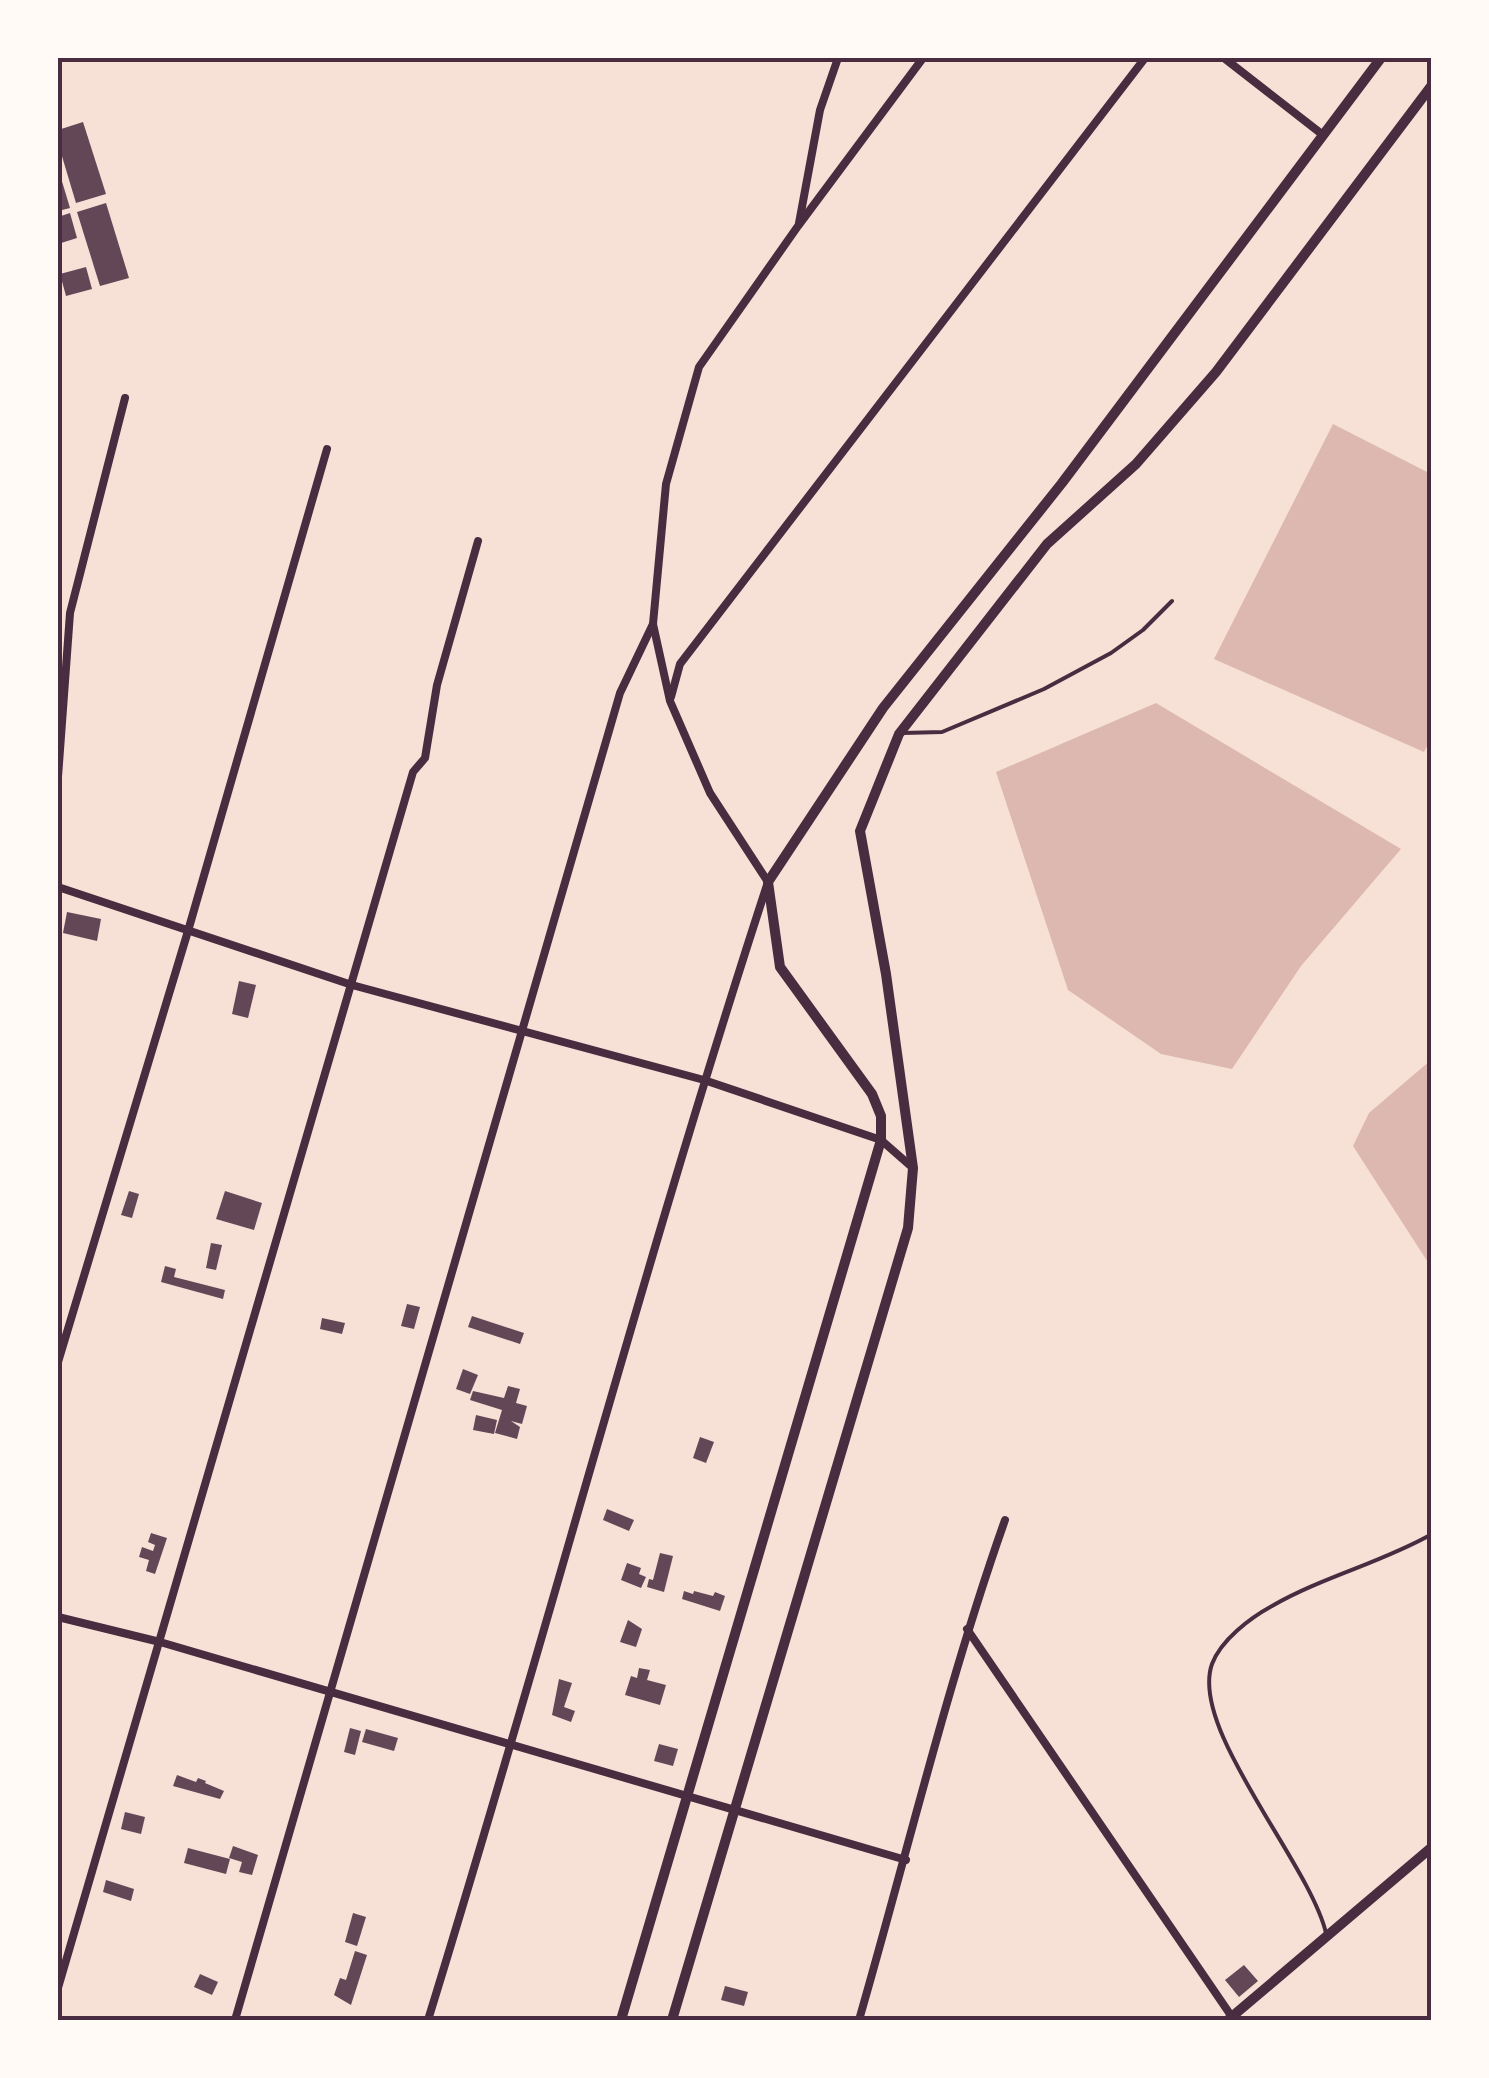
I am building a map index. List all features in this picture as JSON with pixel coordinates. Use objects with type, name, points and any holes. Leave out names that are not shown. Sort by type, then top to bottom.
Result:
[{"type":"street","points":[[798,226],[820,110],[838,58]]},
{"type":"street","points":[[621,2020],[881,1140],[882,1116],[872,1094],[780,967],[768,882],[710,794],[670,701],[654,624],[666,484],[699,368],[923,58]]},
{"type":"street","points":[[670,701],[680,664],[1145,58]]},
{"type":"street","points":[[1224,58],[1323,135]]},
{"type":"street","points":[[428,2020],[513,1745],[704,1080],[768,882],[883,708],[1062,483],[1381,58]]},
{"type":"street","points":[[672,2020],[908,1228],[913,1168],[886,974],[860,831],[899,734],[1047,544],[1136,464],[1216,372],[1432,85]]},
{"type":"street","points":[[58,777],[70,612],[126,398]]},
{"type":"street","points":[[58,1362],[188,932],[327,449]]},
{"type":"street","points":[[58,1988],[413,772],[425,758],[437,686],[478,541]]},
{"type":"street","points":[[236,2020],[620,693],[654,624]]},
{"type":"street","points":[[58,888],[352,986],[704,1080],[881,1140],[913,1168]]},
{"type":"street","points":[[859,2020],[906,1860],[966,1629],[1005,1520]]},
{"type":"street","points":[[58,1617],[160,1642],[906,1860]]},
{"type":"street","points":[[966,1629],[1230,2019],[1432,1847]]},
{"type":"lane","points":[[899,734],[942,732],[1044,689],[1111,653],[1172,601]]},
{"type":"lane","points":[[1328,1937],[1306,1884],[1227,1745],[1210,1697],[1210,1672],[1223,1646],[1274,1604],[1402,1551],[1432,1534]]},
{"type":"shaded area","points":[[1333,424],[1431,474],[1432,736],[1424,752],[1214,659]]},
{"type":"shaded area","points":[[1156,703],[1401,849],[1301,966],[1232,1069],[1161,1054],[1068,990],[996,772]]},
{"type":"shaded area","points":[[1431,1060],[1431,1267],[1353,1146],[1369,1113]]},
{"type":"building","points":[[83,122],[106,194],[76,203],[58,143],[58,130]]},
{"type":"building","points":[[58,168],[70,208],[58,211]]},
{"type":"building","points":[[106,203],[129,278],[100,286],[77,212]]},
{"type":"building","points":[[70,213],[77,238],[58,244],[58,217]]},
{"type":"building","points":[[86,267],[92,289],[66,296],[60,274]]},
{"type":"building","points":[[67,912],[101,919],[97,941],[63,933]]},
{"type":"building","points":[[239,981],[256,985],[248,1018],[232,1014]]},
{"type":"building","points":[[129,1191],[139,1194],[132,1218],[121,1215]]},
{"type":"building","points":[[225,1191],[262,1203],[254,1230],[216,1219]]},
{"type":"building","points":[[211,1243],[222,1245],[216,1270],[206,1268]]},
{"type":"building","points":[[165,1266],[176,1269],[174,1277],[225,1290],[223,1299],[161,1282]]},
{"type":"building","points":[[407,1304],[420,1307],[414,1329],[401,1326]]},
{"type":"building","points":[[472,1316],[524,1333],[520,1344],[468,1327]]},
{"type":"building","points":[[322,1318],[345,1323],[342,1334],[320,1329]]},
{"type":"building","points":[[463,1369],[478,1375],[470,1394],[456,1389]]},
{"type":"building","points":[[508,1386],[520,1389],[516,1403],[527,1406],[522,1424],[511,1421],[520,1427],[517,1439],[495,1433],[502,1410],[470,1400],[473,1391],[504,1398]]},
{"type":"building","points":[[476,1415],[497,1420],[494,1434],[473,1430]]},
{"type":"building","points":[[700,1437],[714,1442],[706,1463],[693,1458]]},
{"type":"building","points":[[607,1509],[634,1520],[629,1531],[603,1520]]},
{"type":"building","points":[[151,1533],[167,1538],[155,1574],[146,1571],[149,1560],[139,1557],[142,1547],[153,1551],[155,1545],[148,1542]]},
{"type":"building","points":[[660,1553],[673,1556],[664,1592],[647,1587],[649,1579],[653,1580]]},
{"type":"building","points":[[627,1563],[641,1568],[639,1574],[646,1577],[641,1588],[621,1580]]},
{"type":"building","points":[[684,1591],[725,1596],[720,1611],[682,1599]]},
{"type":"building","points":[[628,1620],[642,1629],[636,1647],[620,1642]]},
{"type":"building","points":[[639,1668],[650,1670],[647,1680],[666,1685],[660,1705],[625,1695],[631,1676],[637,1678]]},
{"type":"building","points":[[559,1679],[572,1683],[564,1707],[575,1711],[571,1722],[552,1715]]},
{"type":"building","points":[[350,1728],[361,1731],[355,1755],[344,1752]]},
{"type":"building","points":[[366,1729],[398,1738],[394,1751],[362,1742]]},
{"type":"building","points":[[659,1744],[678,1749],[673,1766],[654,1761]]},
{"type":"building","points":[[177,1775],[196,1782],[198,1778],[224,1791],[220,1799],[173,1786]]},
{"type":"building","points":[[125,1812],[145,1817],[141,1834],[121,1829]]},
{"type":"building","points":[[233,1846],[258,1855],[252,1875],[239,1872],[242,1862],[229,1858]]},
{"type":"building","points":[[188,1848],[230,1859],[226,1874],[184,1863]]},
{"type":"building","points":[[106,1880],[134,1889],[131,1901],[103,1892]]},
{"type":"building","points":[[353,1913],[366,1917],[357,1946],[345,1942]]},
{"type":"building","points":[[355,1951],[367,1955],[351,2005],[334,1995],[340,1978],[346,1980]]},
{"type":"building","points":[[1244,1965],[1258,1981],[1239,1997],[1225,1980]]},
{"type":"building","points":[[200,1974],[218,1982],[212,1995],[194,1987]]},
{"type":"building","points":[[725,1986],[748,1992],[744,2006],[721,2000]]}]
